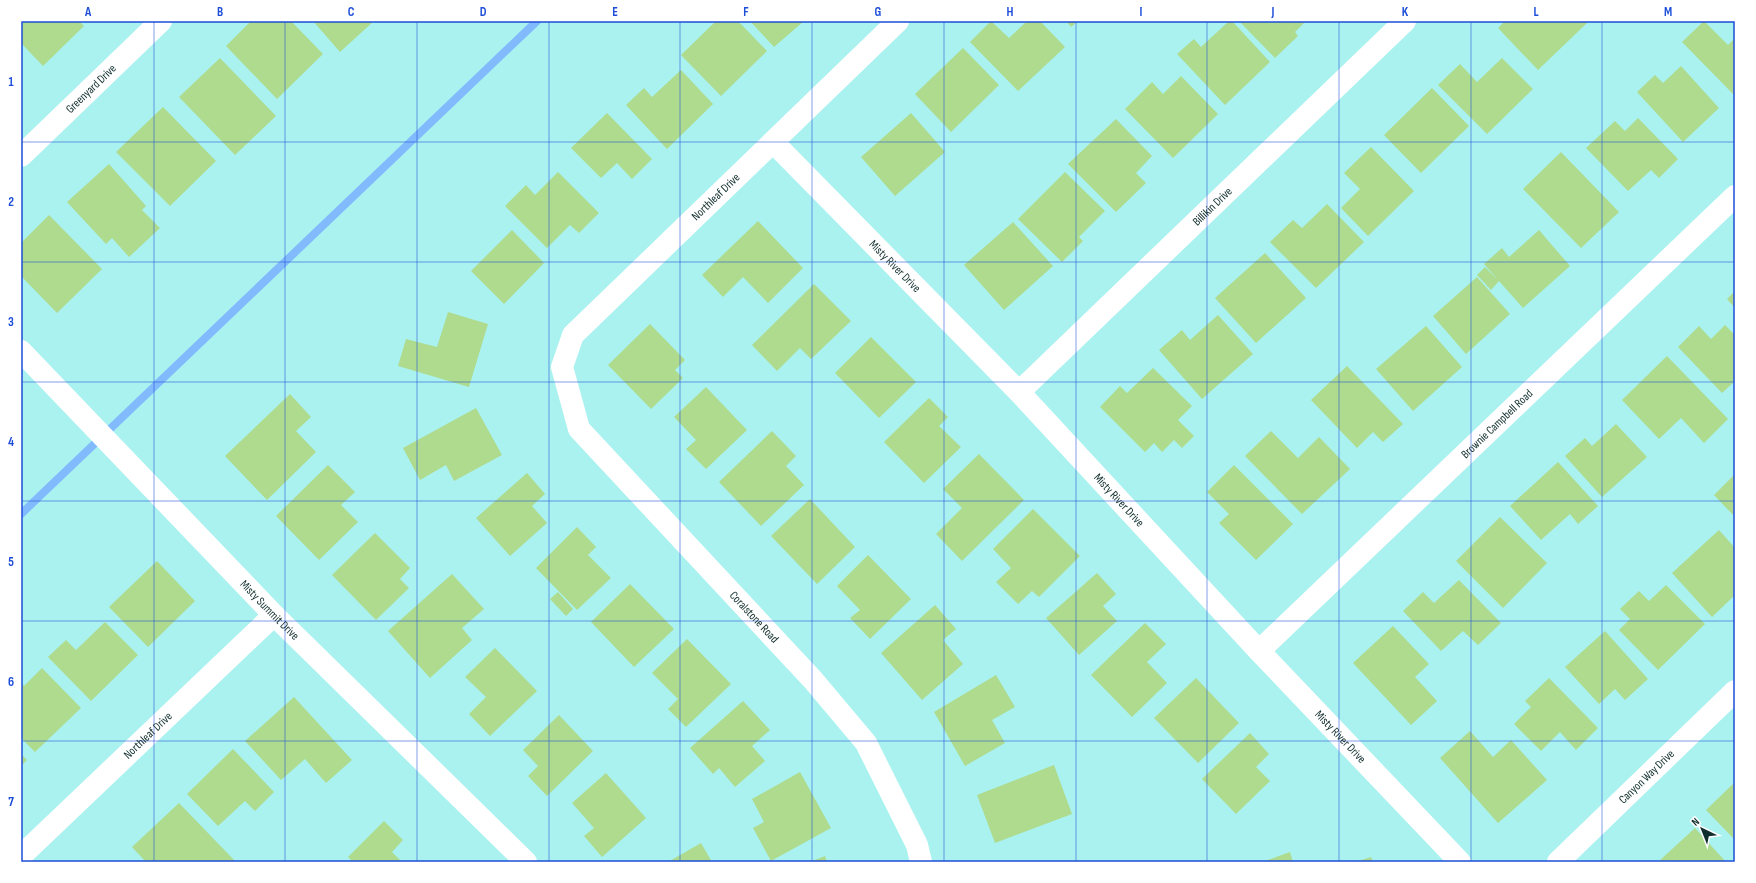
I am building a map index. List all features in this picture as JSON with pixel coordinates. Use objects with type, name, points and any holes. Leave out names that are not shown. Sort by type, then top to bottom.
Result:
[{"type":"street","name":"Greenyard Drive","points":[[21,156],[161,21]]},
{"type":"street","name":"Northleaf Drive","points":[[566,387],[562,367],[573,336],[898,21]]},
{"type":"street","name":"Billikin Drive","points":[[1019,392],[1405,21]]},
{"type":"street","name":"Misty River Drive","points":[[773,142],[1019,392],[1259,651],[1460,862]]},
{"type":"street","name":"Brownie Campbell Road","points":[[1259,651],[1735,196]]},
{"type":"street","name":"Misty Summit Drive","points":[[21,351],[274,615],[526,862]]},
{"type":"street","name":"Coralstone Road","points":[[566,387],[579,429],[813,680],[866,743],[917,845],[921,862]]},
{"type":"street","name":"Northleaf Drive","points":[[21,856],[274,615]]},
{"type":"street","name":"Canyon Way Drive","points":[[1558,862],[1735,691]]},
{"type":"building","points":[[21,21],[79,21],[84,26],[43,66],[21,43]]},
{"type":"building","points":[[251,21],[291,21],[323,54],[277,99],[226,46]]},
{"type":"building","points":[[313,21],[374,21],[340,52]]},
{"type":"building","points":[[716,21],[738,21],[767,51],[721,96],[681,55]]},
{"type":"building","points":[[750,21],[804,21],[774,47]]},
{"type":"building","points":[[991,21],[1009,38],[1027,21],[1040,21],[1065,47],[1018,91],[970,42]]},
{"type":"building","points":[[1066,21],[1078,21],[1071,27]]},
{"type":"building","points":[[1229,21],[1232,21],[1270,62],[1225,105],[1177,54],[1194,39],[1201,47]]},
{"type":"building","points":[[1239,21],[1306,21],[1295,32],[1298,36],[1275,58]]},
{"type":"building","points":[[1505,21],[1585,21],[1587,23],[1538,70],[1498,28]]},
{"type":"building","points":[[1704,21],[1728,45],[1735,38],[1735,96],[1682,42]]},
{"type":"building","points":[[963,48],[999,85],[951,132],[915,94]]},
{"type":"building","points":[[220,58],[276,116],[235,155],[179,97]]},
{"type":"building","points":[[1502,58],[1533,89],[1487,134],[1438,85],[1460,64],[1477,82]]},
{"type":"building","points":[[1681,66],[1719,108],[1683,142],[1637,92],[1655,75],[1663,83]]},
{"type":"building","points":[[681,70],[713,104],[667,149],[626,105],[644,88],[652,97]]},
{"type":"building","points":[[1181,76],[1218,114],[1173,158],[1125,109],[1152,82],[1163,94]]},
{"type":"building","points":[[1432,88],[1469,126],[1421,173],[1384,135]]},
{"type":"building","points":[[163,107],[216,161],[170,206],[116,152]]},
{"type":"building","points":[[607,113],[652,159],[632,179],[617,163],[601,178],[571,148]]},
{"type":"building","points":[[911,113],[945,152],[895,196],[861,157]]},
{"type":"building","points":[[1638,118],[1678,159],[1659,178],[1651,170],[1628,191],[1586,148],[1615,121],[1625,131]]},
{"type":"building","points":[[1116,119],[1152,156],[1136,173],[1146,183],[1116,212],[1068,164]]},
{"type":"building","points":[[1371,147],[1414,191],[1368,236],[1341,208],[1360,189],[1344,173]]},
{"type":"building","points":[[1561,152],[1619,212],[1581,248],[1523,189]]},
{"type":"building","points":[[109,164],[146,206],[142,210],[160,228],[129,257],[112,238],[106,244],[67,202]]},
{"type":"building","points":[[558,172],[599,213],[579,233],[570,225],[547,248],[505,206],[526,185],[535,195]]},
{"type":"building","points":[[1065,172],[1105,211],[1079,237],[1083,241],[1062,262],[1018,219]]},
{"type":"building","points":[[1327,204],[1364,242],[1316,288],[1270,242],[1293,220],[1302,228]]},
{"type":"building","points":[[49,215],[102,269],[57,313],[21,276],[21,243]]},
{"type":"building","points":[[758,221],[803,268],[768,303],[743,277],[723,297],[702,275]]},
{"type":"building","points":[[1013,222],[1053,266],[1004,310],[964,265]]},
{"type":"building","points":[[512,230],[544,263],[504,304],[471,271]]},
{"type":"building","points":[[1539,230],[1570,266],[1523,308],[1499,281],[1491,290],[1477,275],[1485,267],[1498,280],[1484,264],[1502,248],[1509,257]]},
{"type":"building","points":[[1265,253],[1306,298],[1256,343],[1215,298]]},
{"type":"building","points":[[1477,277],[1510,314],[1466,354],[1433,316]]},
{"type":"building","points":[[814,284],[851,321],[811,359],[800,348],[777,371],[752,345]]},
{"type":"building","points":[[1735,291],[1735,308],[1727,299]]},
{"type":"building","points":[[448,312],[488,324],[469,387],[398,366],[406,339],[437,347]]},
{"type":"building","points":[[1218,315],[1253,354],[1202,399],[1159,350],[1182,330],[1190,340]]},
{"type":"building","points":[[650,324],[685,360],[675,370],[683,378],[651,409],[608,365]]},
{"type":"building","points":[[1725,325],[1735,335],[1735,381],[1722,393],[1678,347],[1699,326],[1711,339]]},
{"type":"building","points":[[1426,326],[1462,367],[1413,411],[1376,369]]},
{"type":"building","points":[[871,337],[916,382],[879,418],[835,373]]},
{"type":"building","points":[[1667,356],[1728,419],[1704,443],[1681,418],[1659,439],[1622,400]]},
{"type":"building","points":[[1347,366],[1403,424],[1383,442],[1373,432],[1357,448],[1311,400]]},
{"type":"building","points":[[1153,368],[1192,406],[1178,420],[1194,436],[1182,448],[1174,440],[1162,452],[1154,443],[1145,452],[1100,407],[1120,386],[1127,393]]},
{"type":"building","points":[[706,387],[747,430],[706,469],[686,449],[696,440],[674,417]]},
{"type":"building","points":[[290,394],[311,417],[296,431],[316,452],[267,500],[225,456]]},
{"type":"building","points":[[929,398],[948,417],[939,426],[961,447],[924,483],[884,442]]},
{"type":"building","points":[[476,408],[502,455],[454,481],[446,465],[420,480],[403,448]]},
{"type":"building","points":[[1616,424],[1647,457],[1602,497],[1565,456],[1585,438],[1592,446]]},
{"type":"building","points":[[772,431],[796,456],[786,466],[804,485],[761,526],[719,482]]},
{"type":"building","points":[[1271,431],[1298,458],[1319,437],[1350,469],[1302,514],[1245,456]]},
{"type":"building","points":[[979,454],[1024,500],[962,561],[936,534],[962,508],[943,489]]},
{"type":"building","points":[[1558,462],[1598,506],[1578,524],[1570,514],[1541,540],[1510,506]]},
{"type":"building","points":[[328,465],[355,492],[341,505],[358,522],[319,560],[276,516]]},
{"type":"building","points":[[1234,465],[1293,524],[1256,560],[1219,523],[1229,514],[1207,492]]},
{"type":"building","points":[[527,473],[545,494],[532,506],[547,523],[510,556],[476,518]]},
{"type":"building","points":[[1735,474],[1735,517],[1714,495]]},
{"type":"building","points":[[810,499],[855,547],[817,584],[771,536]]},
{"type":"building","points":[[1033,509],[1080,556],[1039,597],[1032,591],[1018,604],[996,582],[1011,568],[993,549]]},
{"type":"building","points":[[1500,517],[1547,563],[1503,608],[1456,561]]},
{"type":"building","points":[[577,527],[596,547],[588,555],[611,578],[577,610],[536,568]]},
{"type":"building","points":[[1719,530],[1735,548],[1735,595],[1712,617],[1672,573]]},
{"type":"building","points":[[375,533],[410,568],[400,579],[409,588],[376,620],[332,575]]},
{"type":"building","points":[[868,555],[911,599],[870,639],[850,618],[860,610],[837,586]]},
{"type":"building","points":[[157,561],[195,601],[148,647],[109,607]]},
{"type":"building","points":[[1097,573],[1116,594],[1103,606],[1117,621],[1079,655],[1046,618]]},
{"type":"building","points":[[452,574],[484,609],[462,628],[472,640],[430,678],[388,631]]},
{"type":"building","points":[[1459,580],[1501,623],[1478,645],[1463,631],[1441,651],[1403,611],[1423,592],[1434,603]]},
{"type":"building","points":[[630,584],[674,629],[634,667],[591,622]]},
{"type":"building","points":[[1666,585],[1705,624],[1658,670],[1619,630],[1630,619],[1620,609],[1639,591],[1649,601]]},
{"type":"building","points":[[558,592],[573,609],[566,616],[550,599]]},
{"type":"building","points":[[935,605],[956,629],[943,640],[963,664],[922,700],[881,653]]},
{"type":"building","points":[[105,622],[138,655],[91,701],[48,657],[66,640],[76,650]]},
{"type":"building","points":[[1145,623],[1166,644],[1147,662],[1167,683],[1132,717],[1091,675]]},
{"type":"building","points":[[1393,626],[1429,664],[1415,677],[1437,701],[1411,725],[1353,663]]},
{"type":"building","points":[[1605,631],[1648,679],[1625,700],[1615,689],[1599,704],[1565,667]]},
{"type":"building","points":[[687,639],[731,684],[686,727],[668,709],[678,699],[652,673]]},
{"type":"building","points":[[495,648],[537,691],[490,736],[469,714],[486,697],[465,677]]},
{"type":"building","points":[[42,668],[81,708],[35,752],[21,738],[21,682],[24,686]]},
{"type":"building","points":[[996,675],[1015,707],[992,720],[1005,743],[965,766],[934,712]]},
{"type":"building","points":[[1196,678],[1239,723],[1198,763],[1154,718]]},
{"type":"building","points":[[1549,678],[1598,728],[1576,750],[1560,732],[1541,751],[1514,724],[1531,707],[1525,701]]},
{"type":"building","points":[[294,697],[352,760],[326,783],[305,759],[281,780],[245,741]]},
{"type":"building","points":[[743,701],[770,730],[752,746],[765,761],[735,787],[719,768],[713,774],[690,748]]},
{"type":"building","points":[[559,715],[593,751],[547,796],[528,776],[538,766],[523,750]]},
{"type":"building","points":[[1470,731],[1493,757],[1511,740],[1547,780],[1498,823],[1440,758]]},
{"type":"building","points":[[1250,733],[1269,754],[1256,767],[1270,781],[1236,814],[1202,779]]},
{"type":"building","points":[[233,749],[274,792],[255,811],[245,801],[218,826],[187,794]]},
{"type":"building","points":[[21,754],[27,760],[21,766]]},
{"type":"building","points":[[1054,765],[1072,814],[995,843],[977,795]]},
{"type":"building","points":[[800,772],[831,828],[771,861],[753,828],[764,822],[752,799]]},
{"type":"building","points":[[606,773],[646,818],[602,857],[584,836],[594,828],[572,803]]},
{"type":"building","points":[[1735,782],[1735,840],[1706,810]]},
{"type":"building","points":[[179,803],[236,862],[146,862],[132,847]]},
{"type":"building","points":[[384,821],[403,840],[392,852],[401,861],[353,862],[348,857]]},
{"type":"building","points":[[1695,828],[1726,862],[1658,862]]},
{"type":"building","points":[[701,843],[712,862],[668,862]]},
{"type":"building","points":[[1290,852],[1293,862],[1262,862]]},
{"type":"building","points":[[825,856],[827,862],[810,862]]},
{"type":"building","points":[[1371,857],[1373,862],[1355,862]]},
{"type":"waterway","points":[[21,514],[537,21]]}]
